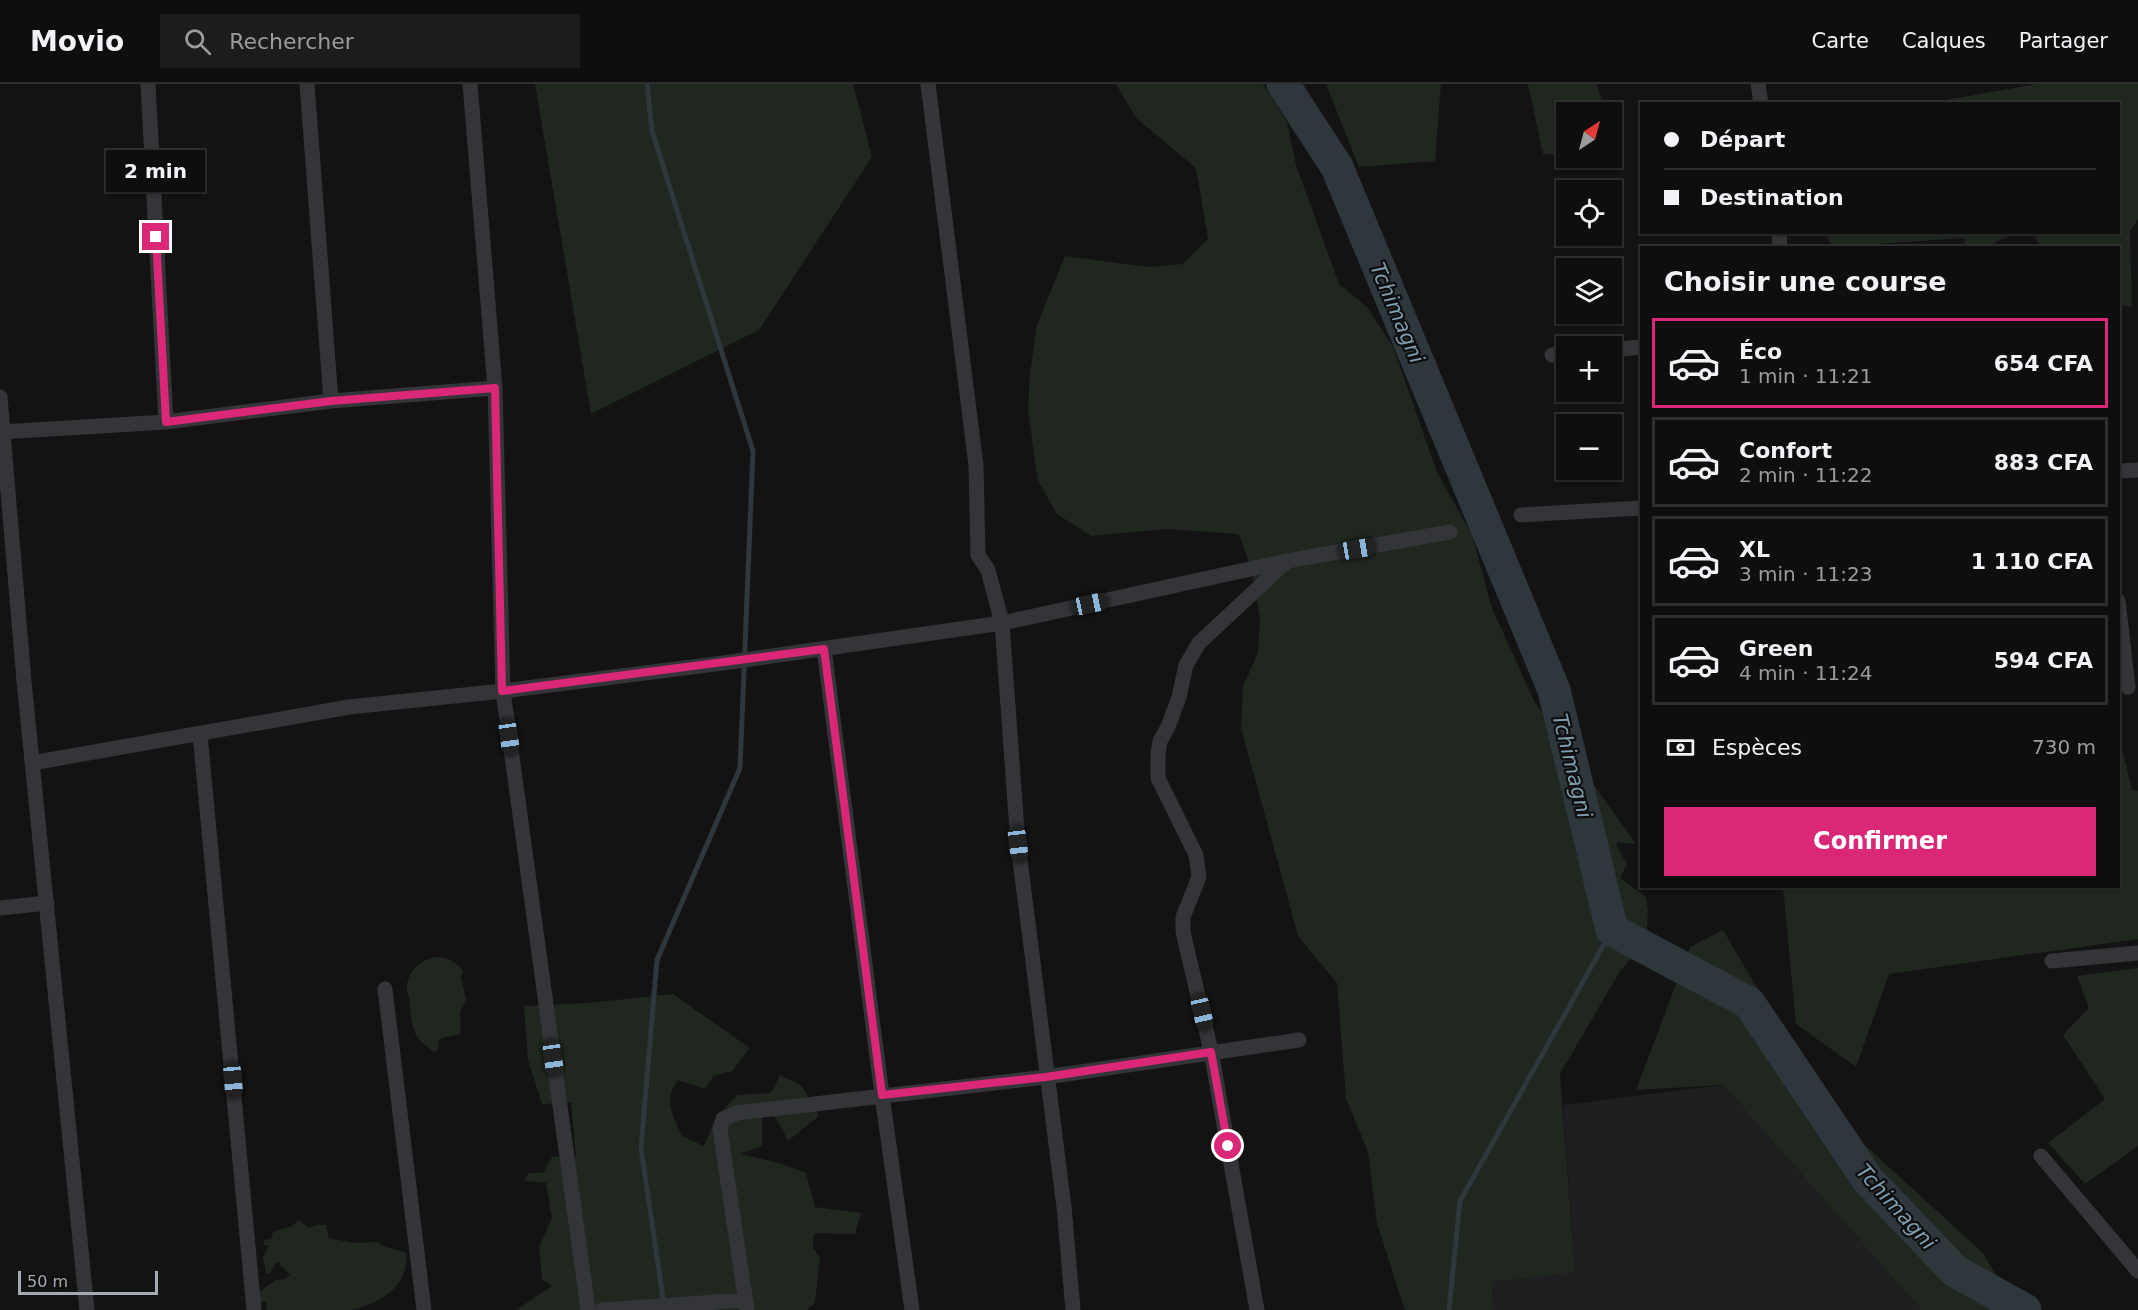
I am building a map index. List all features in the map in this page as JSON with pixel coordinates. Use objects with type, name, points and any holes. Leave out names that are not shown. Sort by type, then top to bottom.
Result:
[{"type":"street","points":[[148,84],[166,422]]},
{"type":"street","points":[[307,84],[331,401]]},
{"type":"street","points":[[470,84],[495,388],[502,691],[588,1310]]},
{"type":"street","points":[[928,84],[976,465],[978,555],[988,570],[1002,623],[1018,844],[1064,1207],[1073,1310]]},
{"type":"street","points":[[1758,84],[1761,102]]},
{"type":"street","points":[[1622,349],[1640,347]]},
{"type":"street","points":[[1,432],[166,422],[331,401],[495,388]]},
{"type":"street","points":[[0,397],[1,432],[32,763],[87,1310]]},
{"type":"street","points":[[2120,471],[2138,470]]},
{"type":"street","points":[[1521,515],[1640,508]]},
{"type":"street","points":[[32,763],[350,706],[502,691],[1002,623],[1287,561],[1450,532]]},
{"type":"street","points":[[1257,1310],[1211,1052],[1183,932],[1183,917],[1199,877],[1196,855],[1158,778],[1158,754],[1160,741],[1179,697],[1186,665],[1199,643],[1287,561]]},
{"type":"street","points":[[2120,631],[2128,687]]},
{"type":"street","points":[[824,649],[912,1310]]},
{"type":"street","points":[[200,734],[254,1310]]},
{"type":"street","points":[[0,908],[46,903]]},
{"type":"street","points":[[2052,961],[2138,953]]},
{"type":"street","points":[[385,990],[424,1310]]},
{"type":"street","points":[[602,1310],[746,1305],[720,1130],[723,1119],[737,1113],[1046,1077],[1299,1040]]},
{"type":"street","points":[[2041,1156],[2138,1271]]},
{"type":"shaded area","points":[[535,84],[853,84],[872,157],[759,330],[591,414]]},
{"type":"shaded area","points":[[1116,84],[1263,84],[1287,122],[1296,165],[1339,284],[1367,307],[1393,347],[1437,472],[1472,535],[1492,608],[1534,701],[1636,844],[1618,842],[1616,845],[1627,864],[1620,878],[1646,897],[1648,913],[1646,942],[1620,971],[1560,1074],[1575,1272],[1492,1282],[1493,1310],[1406,1310],[1402,1302],[1377,1223],[1368,1152],[1346,1098],[1337,983],[1298,936],[1241,728],[1243,686],[1258,653],[1260,618],[1251,568],[1239,534],[1167,529],[1091,536],[1057,514],[1038,481],[1028,411],[1030,372],[1037,325],[1065,256],[1149,267],[1183,264],[1208,239],[1196,168],[1136,118]]},
{"type":"shaded area","points":[[1326,84],[1441,84],[1435,161],[1359,167]]},
{"type":"shaded area","points":[[1528,84],[1596,84],[1603,102],[1556,102],[1556,155],[1543,154]]},
{"type":"shaded area","points":[[2037,84],[2138,84],[2138,219],[2130,231],[2132,307],[2120,305],[2120,246],[2040,246],[2034,234],[2120,234],[2120,102],[1934,102]]},
{"type":"shaded area","points":[[1826,234],[2015,234],[1995,242],[1996,246],[1965,246],[1964,238],[1832,246]]},
{"type":"shaded area","points":[[2120,741],[2132,790],[2138,791],[2138,939],[1889,974],[1856,1067],[1796,1024],[1783,888],[2120,888]]},
{"type":"shaded area","points":[[1723,930],[1832,1115],[1983,1253],[2017,1310],[1921,1310],[1723,1085],[1636,1090],[1690,947]]},
{"type":"shaded area","points":[[437,957],[451,961],[463,971],[461,977],[466,1000],[460,1012],[461,1034],[441,1038],[438,1049],[434,1052],[420,1040],[414,1030],[407,983],[416,967],[425,960]]},
{"type":"shaded area","points":[[2138,968],[2138,1146],[2085,1184],[2048,1143],[2105,1099],[2063,1035],[2089,1008],[2077,976]]},
{"type":"shaded area","points":[[673,994],[750,1048],[732,1071],[714,1076],[705,1089],[678,1080],[673,1087],[670,1101],[682,1136],[704,1146],[716,1118],[737,1095],[771,1093],[780,1075],[802,1086],[819,1116],[788,1141],[771,1112],[762,1118],[762,1146],[740,1154],[776,1162],[806,1173],[815,1207],[861,1213],[855,1234],[814,1233],[813,1248],[820,1257],[815,1303],[807,1310],[516,1310],[552,1286],[542,1279],[539,1247],[552,1218],[546,1183],[525,1181],[529,1173],[543,1173],[552,1157],[576,1157],[571,1103],[542,1104],[528,1060],[524,1006],[588,1003]]},
{"type":"shaded area","points":[[1723,1085],[1921,1310],[1493,1310],[1492,1282],[1575,1271],[1563,1105]]},
{"type":"shaded area","points":[[299,1220],[309,1228],[326,1225],[329,1238],[354,1243],[378,1242],[407,1254],[405,1271],[400,1281],[382,1298],[351,1310],[266,1310],[267,1301],[258,1304],[257,1294],[275,1280],[285,1279],[290,1275],[278,1262],[270,1274],[266,1273],[263,1258],[269,1245],[264,1245],[264,1240],[271,1239],[273,1232],[292,1226]]},
{"type":"waterway","points":[[647,84],[652,131],[753,451],[740,768],[657,960],[641,1148],[664,1305]]},
{"type":"waterway","name":"Tchimagni","points":[[1283,84],[1337,167],[1554,690],[1612,930],[1749,1003],[1868,1180],[1955,1271],[2025,1310]]},
{"type":"waterway","points":[[1449,1310],[1460,1201],[1612,930]]},
{"type":"route","points":[[156,237],[166,422],[331,401],[495,388],[502,691],[824,649],[882,1095],[1046,1077],[1211,1052],[1228,1146]]}]
